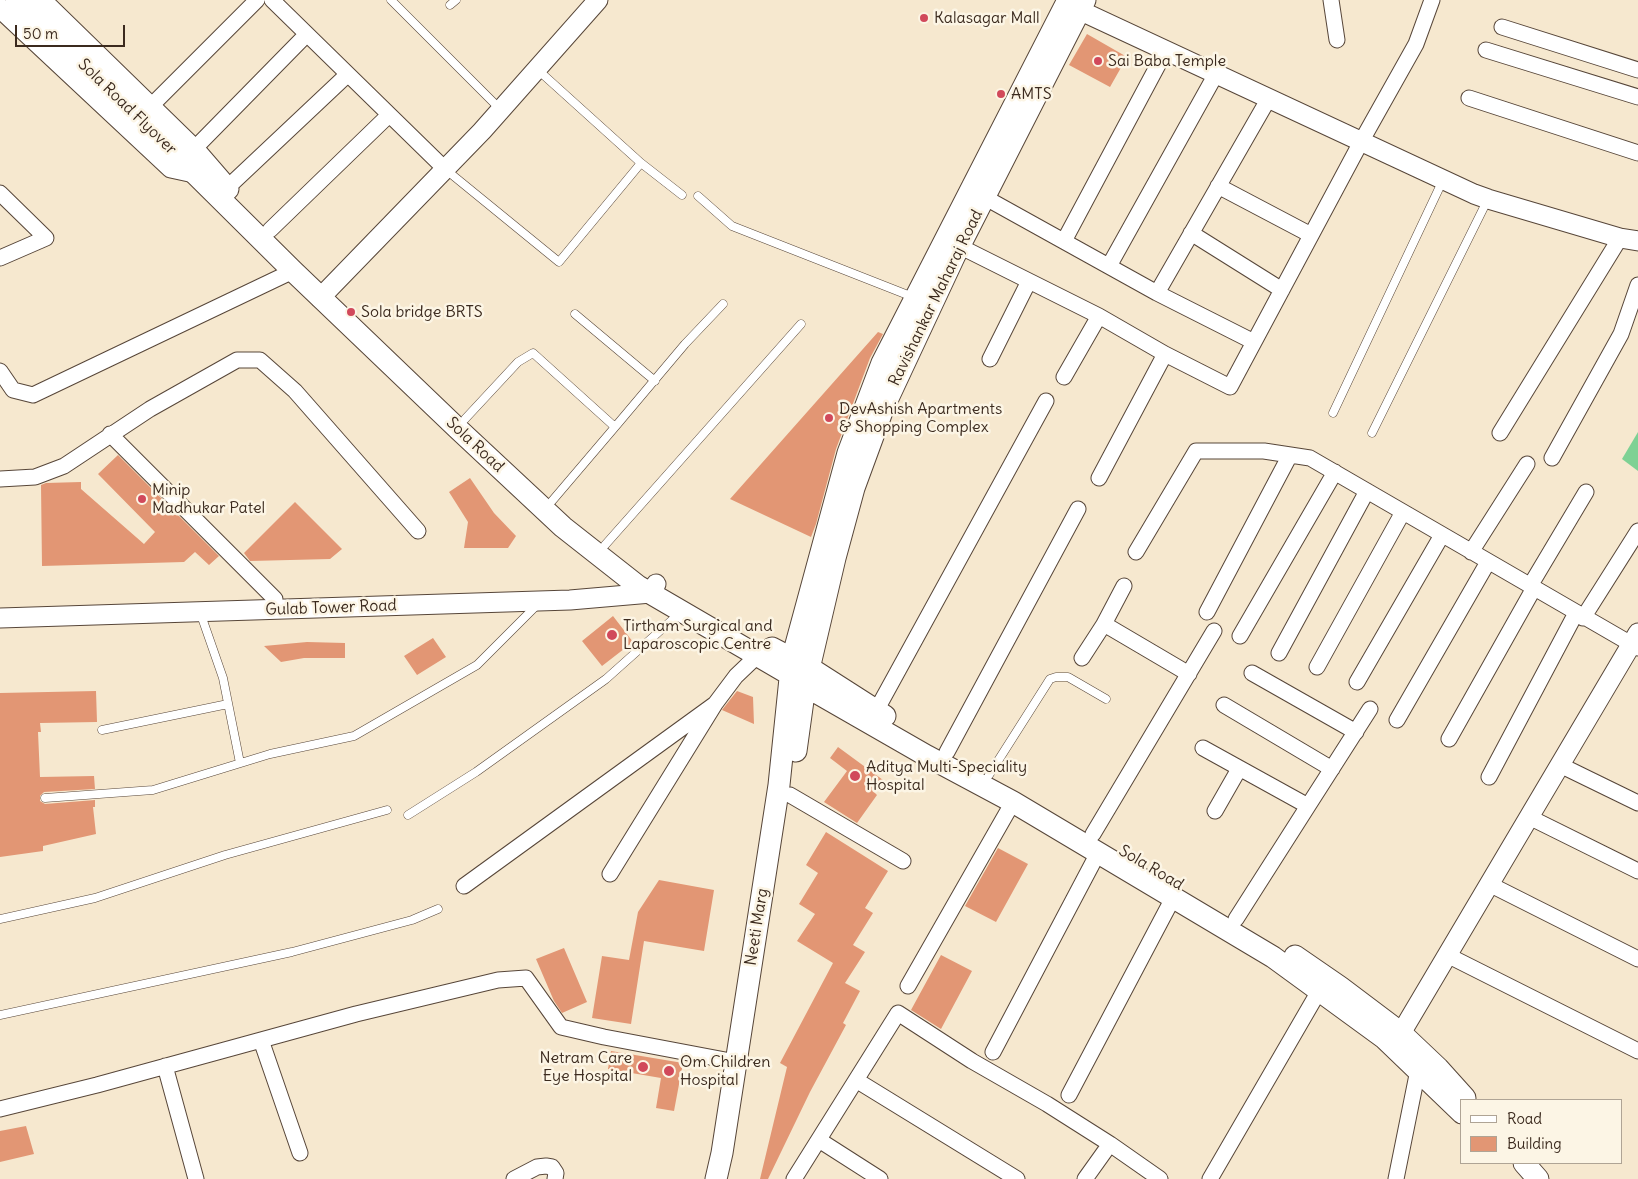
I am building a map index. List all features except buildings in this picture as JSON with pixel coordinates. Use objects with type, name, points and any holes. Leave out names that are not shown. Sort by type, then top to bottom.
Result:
[{"type":"main road","name":"Sola Road Flyover","points":[[16,0],[195,159]]},
{"type":"main road","name":"Sola Road Flyover","points":[[40,0],[195,159]]},
{"type":"main road","name":"Ravishankar Maharaj Road","points":[[799,672],[835,558],[854,488],[883,409],[984,198],[1071,3]]},
{"type":"main road","name":"Ravishankar Maharaj Road","points":[[799,672],[848,453],[882,362],[1071,3]]},
{"type":"main road","name":"Sola Road","points":[[195,159],[270,230],[325,293],[563,527],[647,584],[721,618],[799,672],[1013,802],[1096,844],[1236,920],[1276,944],[1340,987],[1397,1040],[1438,1068],[1467,1099]]},
{"type":"main road","name":"Sola Road","points":[[195,159],[292,271],[325,293],[465,419],[565,514],[605,544],[647,584],[681,612],[757,656],[799,672],[876,711],[906,730],[989,775],[1096,844],[1174,898],[1273,957],[1384,1038],[1397,1040],[1418,1070],[1460,1111]]},
{"type":"main road","points":[[729,1179],[790,795],[799,672]]},
{"type":"main road","name":"Neeti Marg","points":[[716,1179],[722,1154],[779,785],[799,672]]},
{"type":"main road","points":[[1510,1164],[1522,1179]]},
{"type":"main road","points":[[1525,1164],[1538,1179]]},
{"type":"street","points":[[48,0],[154,103],[195,159]]},
{"type":"street","points":[[154,103],[257,0]]},
{"type":"street","points":[[272,0],[445,169]]},
{"type":"street","points":[[325,293],[501,110],[598,0]]},
{"type":"street","points":[[1330,0],[1337,40]]},
{"type":"street","points":[[960,246],[1099,316],[1165,354],[1230,387],[1361,142],[1416,44],[1432,0]]},
{"type":"street","points":[[1071,3],[1216,74],[1443,180],[1488,199],[1629,240],[1500,433]]},
{"type":"street","points":[[0,8],[171,168],[195,159],[306,34]]},
{"type":"street","points":[[1502,27],[1638,70]]},
{"type":"street","points":[[1064,241],[1166,50]]},
{"type":"street","points":[[1486,50],[1638,97]]},
{"type":"street","points":[[1580,80],[1589,54]]},
{"type":"street","points":[[1109,266],[1216,74]]},
{"type":"street","points":[[227,188],[347,75]]},
{"type":"street","points":[[1157,293],[1269,98]]},
{"type":"street","points":[[1469,98],[1638,153]]},
{"type":"street","points":[[270,230],[388,115]]},
{"type":"street","points":[[1218,186],[1311,235]]},
{"type":"street","points":[[0,193],[46,238],[0,258]]},
{"type":"street","points":[[984,198],[1157,293],[1254,342]]},
{"type":"street","points":[[1191,233],[1282,290]]},
{"type":"street","points":[[0,372],[13,390],[33,395],[292,271]]},
{"type":"street","points":[[990,359],[1029,281]]},
{"type":"street","points":[[1552,458],[1621,334],[1638,285]]},
{"type":"street","points":[[1064,377],[1099,316]]},
{"type":"street","points":[[1099,478],[1165,354]]},
{"type":"street","points":[[0,479],[35,477],[64,466],[110,434],[237,360],[260,360],[296,391],[418,531]]},
{"type":"street","points":[[876,711],[1046,401]]},
{"type":"street","points":[[110,434],[275,599]]},
{"type":"street","points":[[1136,552],[1196,451],[1264,451],[1310,458],[1580,615],[1636,642],[1560,765],[1397,1040]]},
{"type":"street","points":[[1207,612],[1290,455]]},
{"type":"street","points":[[1471,552],[1527,464]]},
{"type":"street","points":[[1240,636],[1335,472]]},
{"type":"street","points":[[1279,653],[1367,491]]},
{"type":"street","points":[[1448,739],[1586,492]]},
{"type":"street","points":[[947,752],[1078,509]]},
{"type":"street","points":[[1318,667],[1403,512]]},
{"type":"street","points":[[1489,777],[1580,615],[1638,531]]},
{"type":"street","points":[[1358,682],[1442,534]]},
{"type":"street","points":[[1397,720],[1488,562]]},
{"type":"street","points":[[0,608],[569,590],[647,584]]},
{"type":"street","name":"Gulab Tower Road","points":[[0,618],[542,601],[647,584]]},
{"type":"street","points":[[1082,658],[1104,624],[1124,586]]},
{"type":"street","points":[[1104,624],[1189,674]]},
{"type":"street","points":[[993,1052],[1096,844],[1214,632]]},
{"type":"street","points":[[610,874],[715,704],[736,676],[757,656]]},
{"type":"street","points":[[1252,674],[1356,732]]},
{"type":"street","points":[[464,886],[715,704]]},
{"type":"street","points":[[1224,705],[1332,769]]},
{"type":"street","points":[[1236,920],[1370,709]]},
{"type":"street","points":[[1203,748],[1308,806]]},
{"type":"street","points":[[1560,765],[1638,803]]},
{"type":"street","points":[[1215,812],[1240,768]]},
{"type":"street","points":[[790,795],[903,861]]},
{"type":"street","points":[[908,986],[1013,802]]},
{"type":"street","points":[[1529,817],[1638,870]]},
{"type":"street","points":[[1489,884],[1638,959]]},
{"type":"street","points":[[1069,1095],[1174,898]]},
{"type":"street","points":[[1447,955],[1638,1051]]},
{"type":"street","points":[[0,1109],[356,1014],[489,982],[526,978],[561,1027],[613,1039],[736,1062]]},
{"type":"street","points":[[1210,1179],[1319,991]]},
{"type":"street","points":[[794,1179],[898,1013],[972,1061],[1047,1104],[1110,1144],[1160,1179]]},
{"type":"street","points":[[261,1040],[300,1153]]},
{"type":"street","points":[[165,1066],[196,1179]]},
{"type":"street","points":[[1396,1179],[1418,1070]]},
{"type":"street","points":[[856,1080],[1017,1179]]},
{"type":"street","points":[[819,1140],[880,1179]]},
{"type":"street","points":[[1085,1179],[1110,1144]]},
{"type":"street","points":[[514,1179],[538,1167],[546,1166],[552,1167],[556,1173],[555,1179]]},
{"type":"lane","points":[[391,0],[501,110]]},
{"type":"lane","points":[[537,70],[641,164],[682,194]]},
{"type":"lane","points":[[445,169],[559,262],[641,164]]},
{"type":"lane","points":[[1333,413],[1443,180]]},
{"type":"lane","points":[[698,196],[732,226],[915,298]]},
{"type":"lane","points":[[1372,433],[1488,199]]},
{"type":"lane","points":[[552,501],[685,344],[723,304]]},
{"type":"lane","points":[[575,314],[655,381]]},
{"type":"lane","points":[[605,544],[801,324]]},
{"type":"lane","points":[[465,419],[518,362],[533,353],[615,427]]},
{"type":"lane","points":[[45,798],[153,790],[270,754],[354,736],[477,665],[542,601]]},
{"type":"lane","points":[[200,612],[223,678],[240,763]]},
{"type":"lane","points":[[408,815],[476,772],[606,679],[681,612]]},
{"type":"lane","points":[[989,775],[1050,679],[1068,677],[1106,699]]},
{"type":"lane","points":[[102,730],[228,704]]},
{"type":"lane","points":[[0,920],[94,898],[225,855],[387,810]]},
{"type":"lane","points":[[0,1015],[292,952],[412,920],[438,910]]},
{"type":"green space","points":[[1638,432],[1638,471],[1622,459]]},
{"type":"place","name":"Kalasagar Mall","points":[[924,18]]},
{"type":"place","name":"Sai Baba Temple","points":[[1098,61]]},
{"type":"place","name":"AMTS","points":[[1001,94]]},
{"type":"place","name":"Sola bridge BRTS","points":[[351,312]]},
{"type":"place","name":"DevAshish Apartments & Shopping Complex","points":[[829,418]]},
{"type":"place","name":"Minip Madhukar Patel","points":[[142,499]]},
{"type":"place","name":"Tirtham Surgical and Laparoscopic Centre","points":[[612,635]]},
{"type":"place","name":"Aditya Multi-Speciality Hospital","points":[[855,776]]},
{"type":"place","name":"Netram Care Eye Hospital","points":[[643,1067]]},
{"type":"place","name":"Om Children Hospital","points":[[669,1071]]}]
